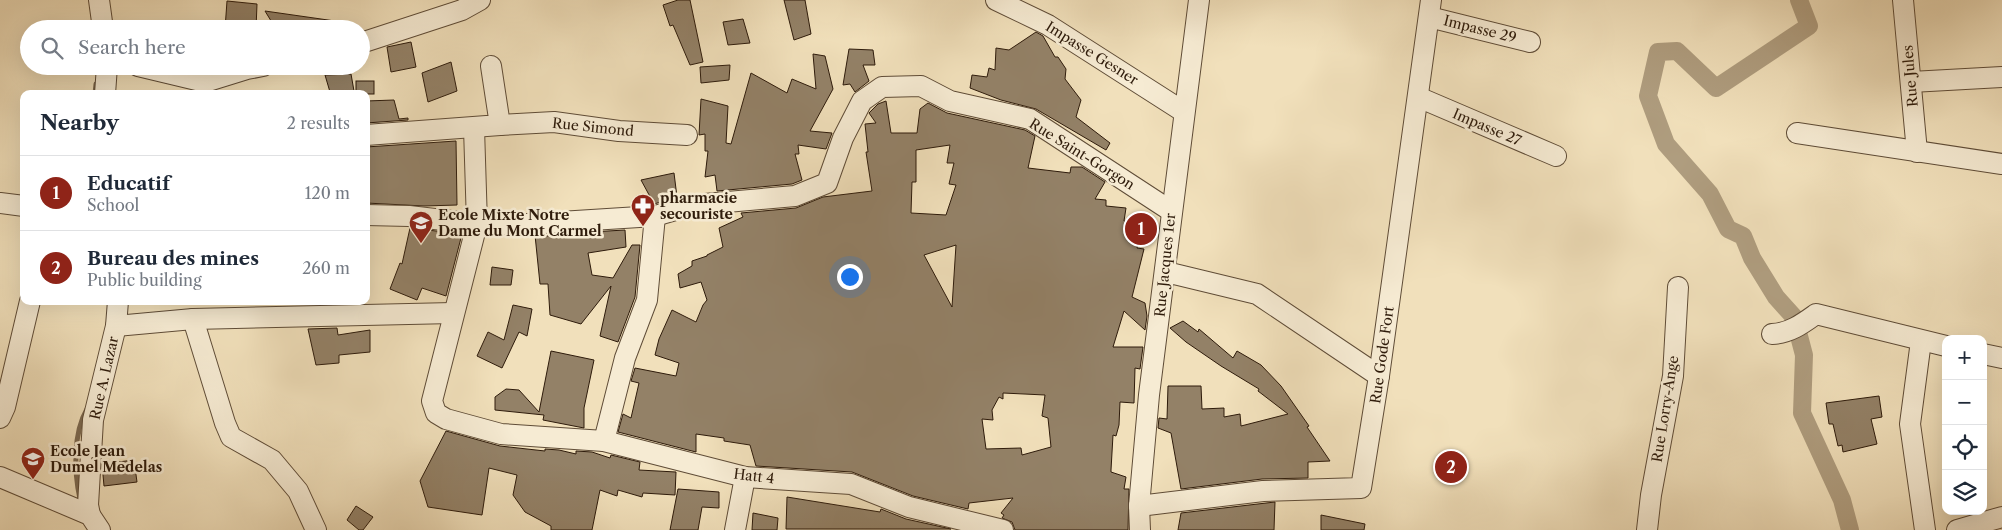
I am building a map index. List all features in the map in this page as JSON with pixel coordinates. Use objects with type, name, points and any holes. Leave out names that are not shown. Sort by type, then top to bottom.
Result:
[{"type":"street","points":[[99,0],[102,20]]},
{"type":"street","points":[[370,40],[462,10],[480,0]]},
{"type":"street","name":"Impasse Gesner","points":[[996,0],[1048,25],[1184,112]]},
{"type":"street","name":"Rue Jacques 1er","points":[[1140,530],[1139,506],[1149,395],[1199,0]]},
{"type":"street","name":"Rue Jules","points":[[1903,0],[1917,152]]},
{"type":"street","name":"Impasse 29","points":[[1430,8],[1530,42]]},
{"type":"street","name":"Rue Gode Fort","points":[[1139,506],[1263,491],[1361,488],[1379,376],[1430,8]]},
{"type":"street","points":[[491,66],[500,125]]},
{"type":"street","points":[[105,90],[106,75]]},
{"type":"street","points":[[176,75],[205,82],[230,75]]},
{"type":"street","points":[[1911,82],[2002,77]]},
{"type":"street","name":"Rue Saint-Gorgon","points":[[370,215],[409,216],[477,224],[528,224],[655,216],[693,205],[795,196],[828,183],[843,138],[862,101],[882,87],[921,86],[950,100],[1030,119],[1171,211]]},
{"type":"street","name":"Impasse 27","points":[[1418,97],[1556,156]]},
{"type":"street","name":"Rue Simond","points":[[370,135],[554,122],[619,131],[687,135]]},
{"type":"street","points":[[116,326],[193,319],[453,313],[477,224],[474,128]]},
{"type":"street","points":[[1797,133],[2002,164]]},
{"type":"street","points":[[0,202],[20,205]]},
{"type":"street","points":[[604,441],[625,358],[647,300],[655,216]]},
{"type":"street","points":[[1166,272],[1257,294],[1379,376]]},
{"type":"street","name":"Rue Lorry-Ange","points":[[1647,530],[1651,495],[1673,376],[1678,287]]},
{"type":"street","points":[[0,418],[5,407],[29,305]]},
{"type":"street","name":"Rue A. Lazar","points":[[95,523],[88,505],[94,420],[116,326],[118,305]]},
{"type":"street","name":"Hatt 4","points":[[453,313],[432,401],[436,413],[446,419],[501,434],[604,441],[745,477],[851,484],[909,508],[1003,530]]},
{"type":"street","points":[[1772,334],[1797,328],[1816,314],[1921,342],[1942,345]]},
{"type":"street","points":[[193,319],[231,437],[272,460],[298,491],[316,530]]},
{"type":"street","points":[[1921,342],[1910,424],[1925,530]]},
{"type":"street","points":[[1987,355],[2002,358]]},
{"type":"street","points":[[0,477],[95,523]]},
{"type":"street","points":[[735,530],[745,477]]},
{"type":"street","points":[[1957,530],[2002,517]]},
{"type":"building","points":[[678,0],[690,0],[703,62],[690,65],[673,25],[670,26],[663,5]]},
{"type":"building","points":[[784,0],[805,0],[811,34],[794,40]]},
{"type":"building","points":[[227,1],[257,4],[256,20],[226,20]]},
{"type":"building","points":[[265,11],[328,20],[270,20]]},
{"type":"building","points":[[743,19],[750,43],[728,45],[723,22]]},
{"type":"building","points":[[1036,32],[1043,36],[1055,57],[1058,57],[1066,69],[1065,79],[1081,100],[1076,117],[1110,143],[1106,150],[1036,109],[1001,100],[970,88],[972,75],[987,77],[989,68],[995,70],[996,48],[1009,50]]},
{"type":"building","points":[[411,42],[416,67],[391,72],[387,47]]},
{"type":"building","points":[[849,49],[873,50],[875,65],[863,65],[869,81],[855,92],[850,84],[843,85]]},
{"type":"building","points":[[813,54],[825,56],[833,89],[810,131],[832,133],[826,149],[798,145],[799,154],[795,154],[802,180],[792,184],[717,191],[715,175],[705,177],[708,151],[705,151],[705,134],[699,135],[701,99],[728,106],[726,143],[731,144],[751,73],[787,93],[792,79],[816,89]]},
{"type":"building","points":[[451,62],[457,91],[428,102],[422,73]]},
{"type":"building","points":[[730,65],[729,80],[701,83],[700,67]]},
{"type":"building","points":[[325,75],[351,75],[354,90],[329,90]]},
{"type":"building","points":[[356,81],[374,81],[374,94],[370,94],[370,90],[356,90]]},
{"type":"building","points":[[394,100],[399,119],[408,118],[408,120],[370,123],[370,101]]},
{"type":"building","points":[[886,101],[891,133],[917,133],[920,109],[928,103],[947,113],[1025,130],[1035,136],[1028,168],[1070,173],[1071,167],[1082,167],[1105,182],[1095,199],[1106,200],[1106,206],[1126,208],[1124,221],[1141,225],[1137,248],[1144,249],[1132,297],[1145,303],[1147,316],[1145,330],[1124,311],[1113,347],[1143,347],[1140,369],[1135,368],[1134,403],[1120,402],[1119,425],[1116,436],[1113,435],[1111,472],[1126,477],[1124,489],[1129,489],[1128,530],[1015,530],[1012,522],[1002,518],[1004,515],[1001,513],[1013,498],[969,503],[968,509],[913,496],[852,472],[756,466],[750,445],[724,441],[724,438],[696,434],[696,452],[618,432],[623,414],[631,418],[639,383],[631,381],[635,368],[676,376],[679,363],[655,355],[659,339],[672,310],[696,322],[707,300],[701,282],[680,288],[678,274],[692,266],[692,261],[707,256],[723,247],[719,228],[743,217],[741,213],[796,208],[823,197],[872,191],[866,152],[868,152],[865,124],[876,123],[869,113],[878,104]],"holes":[[[950,145],[947,163],[954,163],[949,184],[956,185],[946,215],[911,213],[912,182],[916,182],[916,150]],[[956,245],[952,307],[924,255]],[[1003,393],[1045,395],[1042,416],[1048,418],[1051,447],[1022,455],[1021,448],[986,449],[982,419],[993,420],[992,410],[999,397],[1003,399]]]},
{"type":"building","points":[[456,141],[457,205],[424,206],[370,203],[370,147]]},
{"type":"building","points":[[674,173],[677,197],[654,204],[641,180]]},
{"type":"building","points":[[410,228],[462,234],[446,296],[422,288],[417,300],[390,289],[400,263],[402,264]]},
{"type":"building","points":[[625,230],[626,247],[588,253],[592,275],[613,278],[632,245],[640,245],[635,297],[618,342],[600,336],[611,286],[581,324],[550,315],[548,284],[540,284],[535,235],[548,236]]},
{"type":"building","points":[[492,267],[513,270],[511,285],[490,285]]},
{"type":"building","points":[[513,305],[532,309],[527,336],[519,332],[502,368],[477,356],[488,332],[504,340]]},
{"type":"building","points":[[1183,321],[1198,332],[1199,329],[1233,358],[1237,351],[1261,365],[1281,386],[1309,426],[1307,427],[1330,461],[1308,462],[1308,478],[1262,479],[1181,489],[1171,433],[1158,428],[1159,418],[1167,419],[1168,386],[1201,386],[1202,409],[1224,408],[1224,417],[1240,414],[1241,426],[1288,414],[1258,391],[1259,389],[1221,366],[1186,342],[1170,328]]},
{"type":"building","points":[[337,328],[338,335],[370,330],[370,352],[339,355],[339,363],[316,365],[308,329]]},
{"type":"building","points":[[551,351],[594,360],[584,408],[584,428],[543,420],[544,415],[495,410],[495,397],[506,389],[519,390],[539,412]]},
{"type":"building","points":[[1879,396],[1882,417],[1871,419],[1877,444],[1843,452],[1842,445],[1838,446],[1833,424],[1829,424],[1826,403]]},
{"type":"building","points":[[446,431],[500,446],[545,451],[545,449],[559,450],[576,454],[576,451],[592,452],[610,458],[611,455],[640,462],[639,470],[676,472],[675,495],[643,493],[642,497],[618,490],[617,496],[600,490],[592,530],[551,530],[551,526],[525,512],[513,495],[517,475],[489,468],[482,515],[428,507],[420,481]]},
{"type":"building","points":[[134,460],[137,482],[104,486],[102,464]]},
{"type":"building","points":[[678,489],[719,492],[719,508],[702,507],[698,530],[670,530]]},
{"type":"building","points":[[787,497],[880,512],[881,509],[906,519],[951,529],[786,529]]},
{"type":"building","points":[[1275,502],[1274,530],[1178,530],[1181,513]]},
{"type":"building","points":[[356,506],[373,517],[363,530],[359,530],[347,520]]},
{"type":"building","points":[[753,513],[778,518],[777,530],[752,530]]},
{"type":"building","points":[[1321,515],[1365,524],[1364,530],[1321,530]]},
{"type":"waterway","points":[[1799,0],[1809,26],[1716,88],[1677,51],[1658,52],[1648,96],[1666,144],[1710,194],[1728,229],[1743,236],[1752,258],[1776,297],[1794,317],[1804,355],[1802,413],[1842,500],[1850,530]]},
{"type":"waterway","points":[[95,90],[96,84]]},
{"type":"waterway","points":[[80,499],[76,453],[79,429],[87,409]]},
{"type":"place","name":"pharmacie secouriste","points":[[643,227]]},
{"type":"place","name":"Educatif","points":[[1141,229]]},
{"type":"place","name":"Ecole Mixte Notre Dame du Mont Carmel","points":[[421,244]]},
{"type":"place","name":"Bureau des mines","points":[[1451,467]]},
{"type":"place","name":"Ecole Jean Dumel Medelas","points":[[33,480]]}]
